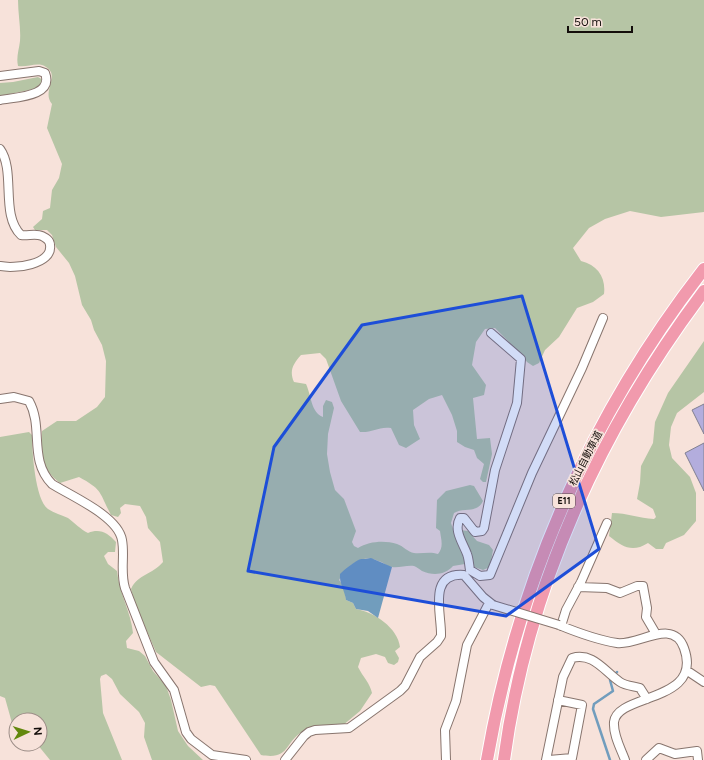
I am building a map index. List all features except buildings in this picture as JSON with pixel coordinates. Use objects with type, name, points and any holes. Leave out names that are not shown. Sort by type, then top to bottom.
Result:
[{"type":"highway","name":"松山自動車道","points":[[487,760],[515,634],[545,547],[566,496],[593,440],[629,377],[679,301],[704,269]]},
{"type":"highway","name":"松山自動車道","points":[[504,760],[515,690],[528,636],[556,552],[578,499],[605,445],[641,382],[704,291]]},
{"type":"street","points":[[0,76],[39,71],[45,73],[47,79],[46,86],[40,91],[0,100]]},
{"type":"street","points":[[0,149],[5,160],[13,225],[21,234],[43,236],[50,242],[51,247],[47,257],[42,260],[20,268],[0,266]]},
{"type":"street","points":[[286,760],[304,736],[309,732],[315,730],[349,728],[369,715],[405,686],[420,657],[437,642],[441,636],[439,603],[441,585],[450,576],[467,572],[480,576],[490,575],[532,473],[582,368],[603,318]]},
{"type":"street","points":[[491,333],[521,359],[517,403],[495,470],[484,528],[482,531],[475,532],[464,518],[460,518],[458,522],[458,531],[468,555],[467,572],[491,604],[560,626],[620,643],[656,634],[669,633],[676,636],[685,649],[686,670],[682,678],[670,690],[618,713],[614,722],[615,734],[625,760]]},
{"type":"street","points":[[0,399],[14,397],[29,401],[33,408],[38,459],[45,476],[52,484],[108,518],[118,529],[123,542],[122,578],[125,588],[154,662],[174,690],[188,735],[196,744],[212,755],[246,760]]},
{"type":"street","points":[[560,626],[566,610],[607,524]]},
{"type":"street","points":[[578,587],[607,588],[620,593],[638,586],[643,586],[647,608],[646,618],[656,634]]},
{"type":"street","points":[[446,760],[445,730],[456,701],[467,645],[491,604]]},
{"type":"street","points":[[546,760],[563,677],[572,658],[583,657],[592,660],[620,683],[640,688],[647,699]]},
{"type":"street","points":[[686,670],[704,682]]},
{"type":"street","points":[[549,760],[572,758],[582,705],[558,700]]},
{"type":"street","points":[[646,760],[659,748],[675,754],[697,751],[698,760]]},
{"type":"highlighted area","points":[[522,296],[599,549],[506,616],[248,571],[274,447],[362,325]]},
{"type":"green space","points":[[18,0],[704,0],[704,212],[661,217],[630,211],[605,219],[589,228],[573,248],[581,261],[592,266],[600,273],[604,283],[604,294],[593,302],[577,308],[559,337],[545,350],[539,363],[533,366],[527,362],[495,328],[485,329],[476,342],[472,365],[486,385],[484,395],[473,398],[477,439],[490,438],[492,454],[486,482],[483,482],[480,479],[484,464],[477,458],[474,450],[457,442],[457,431],[452,415],[442,395],[429,399],[413,410],[414,425],[420,439],[406,448],[399,445],[391,428],[360,432],[341,401],[326,359],[320,353],[301,355],[296,361],[292,371],[294,382],[306,384],[316,412],[323,417],[323,406],[326,400],[332,402],[334,408],[328,434],[327,454],[335,490],[344,499],[356,531],[352,542],[354,546],[358,548],[372,543],[387,542],[397,544],[414,553],[438,554],[442,543],[440,531],[436,528],[437,500],[446,491],[470,485],[474,486],[483,501],[477,508],[454,513],[451,523],[453,529],[468,531],[477,541],[489,545],[493,550],[490,567],[483,570],[465,564],[453,566],[443,573],[430,574],[414,566],[390,567],[372,559],[366,559],[356,562],[346,570],[339,580],[345,588],[346,600],[353,603],[356,609],[377,617],[390,627],[395,633],[400,647],[395,651],[399,658],[398,662],[394,665],[388,663],[385,657],[376,654],[361,658],[358,667],[368,683],[372,693],[360,711],[342,726],[332,725],[307,729],[296,736],[286,750],[277,755],[261,755],[215,686],[210,685],[201,687],[156,652],[135,604],[131,589],[137,580],[154,570],[163,562],[160,542],[148,528],[146,517],[140,506],[125,504],[120,508],[121,513],[118,517],[111,515],[100,492],[92,485],[79,477],[60,483],[53,477],[46,466],[42,454],[42,431],[57,421],[76,421],[97,407],[105,397],[106,361],[102,345],[94,330],[91,320],[82,305],[75,276],[69,263],[56,247],[52,235],[47,230],[35,230],[33,227],[42,219],[43,211],[50,208],[52,190],[59,178],[62,164],[47,128],[52,104],[49,99],[49,89],[52,75],[43,65],[18,66],[17,63],[20,41]]},
{"type":"green space","points":[[38,77],[43,80],[42,83],[34,89],[0,96],[0,83]]},
{"type":"green space","points":[[704,341],[704,392],[677,413],[671,427],[669,445],[672,458],[690,477],[696,493],[696,521],[684,535],[666,543],[663,549],[656,549],[648,543],[637,548],[623,546],[609,536],[612,513],[654,519],[656,517],[653,509],[637,499],[641,466],[653,443],[655,422],[668,393]]},
{"type":"green space","points":[[29,432],[32,435],[37,486],[44,504],[48,509],[68,518],[88,533],[96,531],[104,532],[116,542],[115,552],[108,552],[104,556],[108,564],[117,571],[120,587],[132,625],[133,633],[126,641],[127,648],[139,651],[145,656],[153,671],[166,686],[171,700],[178,731],[188,746],[203,760],[152,760],[144,737],[145,723],[139,712],[120,694],[112,679],[106,674],[101,676],[100,679],[103,713],[122,760],[50,760],[44,752],[48,752],[48,712],[9,712],[5,698],[0,696],[0,437]]},
{"type":"water","points":[[371,558],[392,567],[378,618],[368,611],[356,609],[353,603],[346,600],[340,577],[340,574],[356,561]]},
{"type":"waterway","points":[[610,760],[593,709],[594,704],[613,691],[610,680],[617,672]]}]
